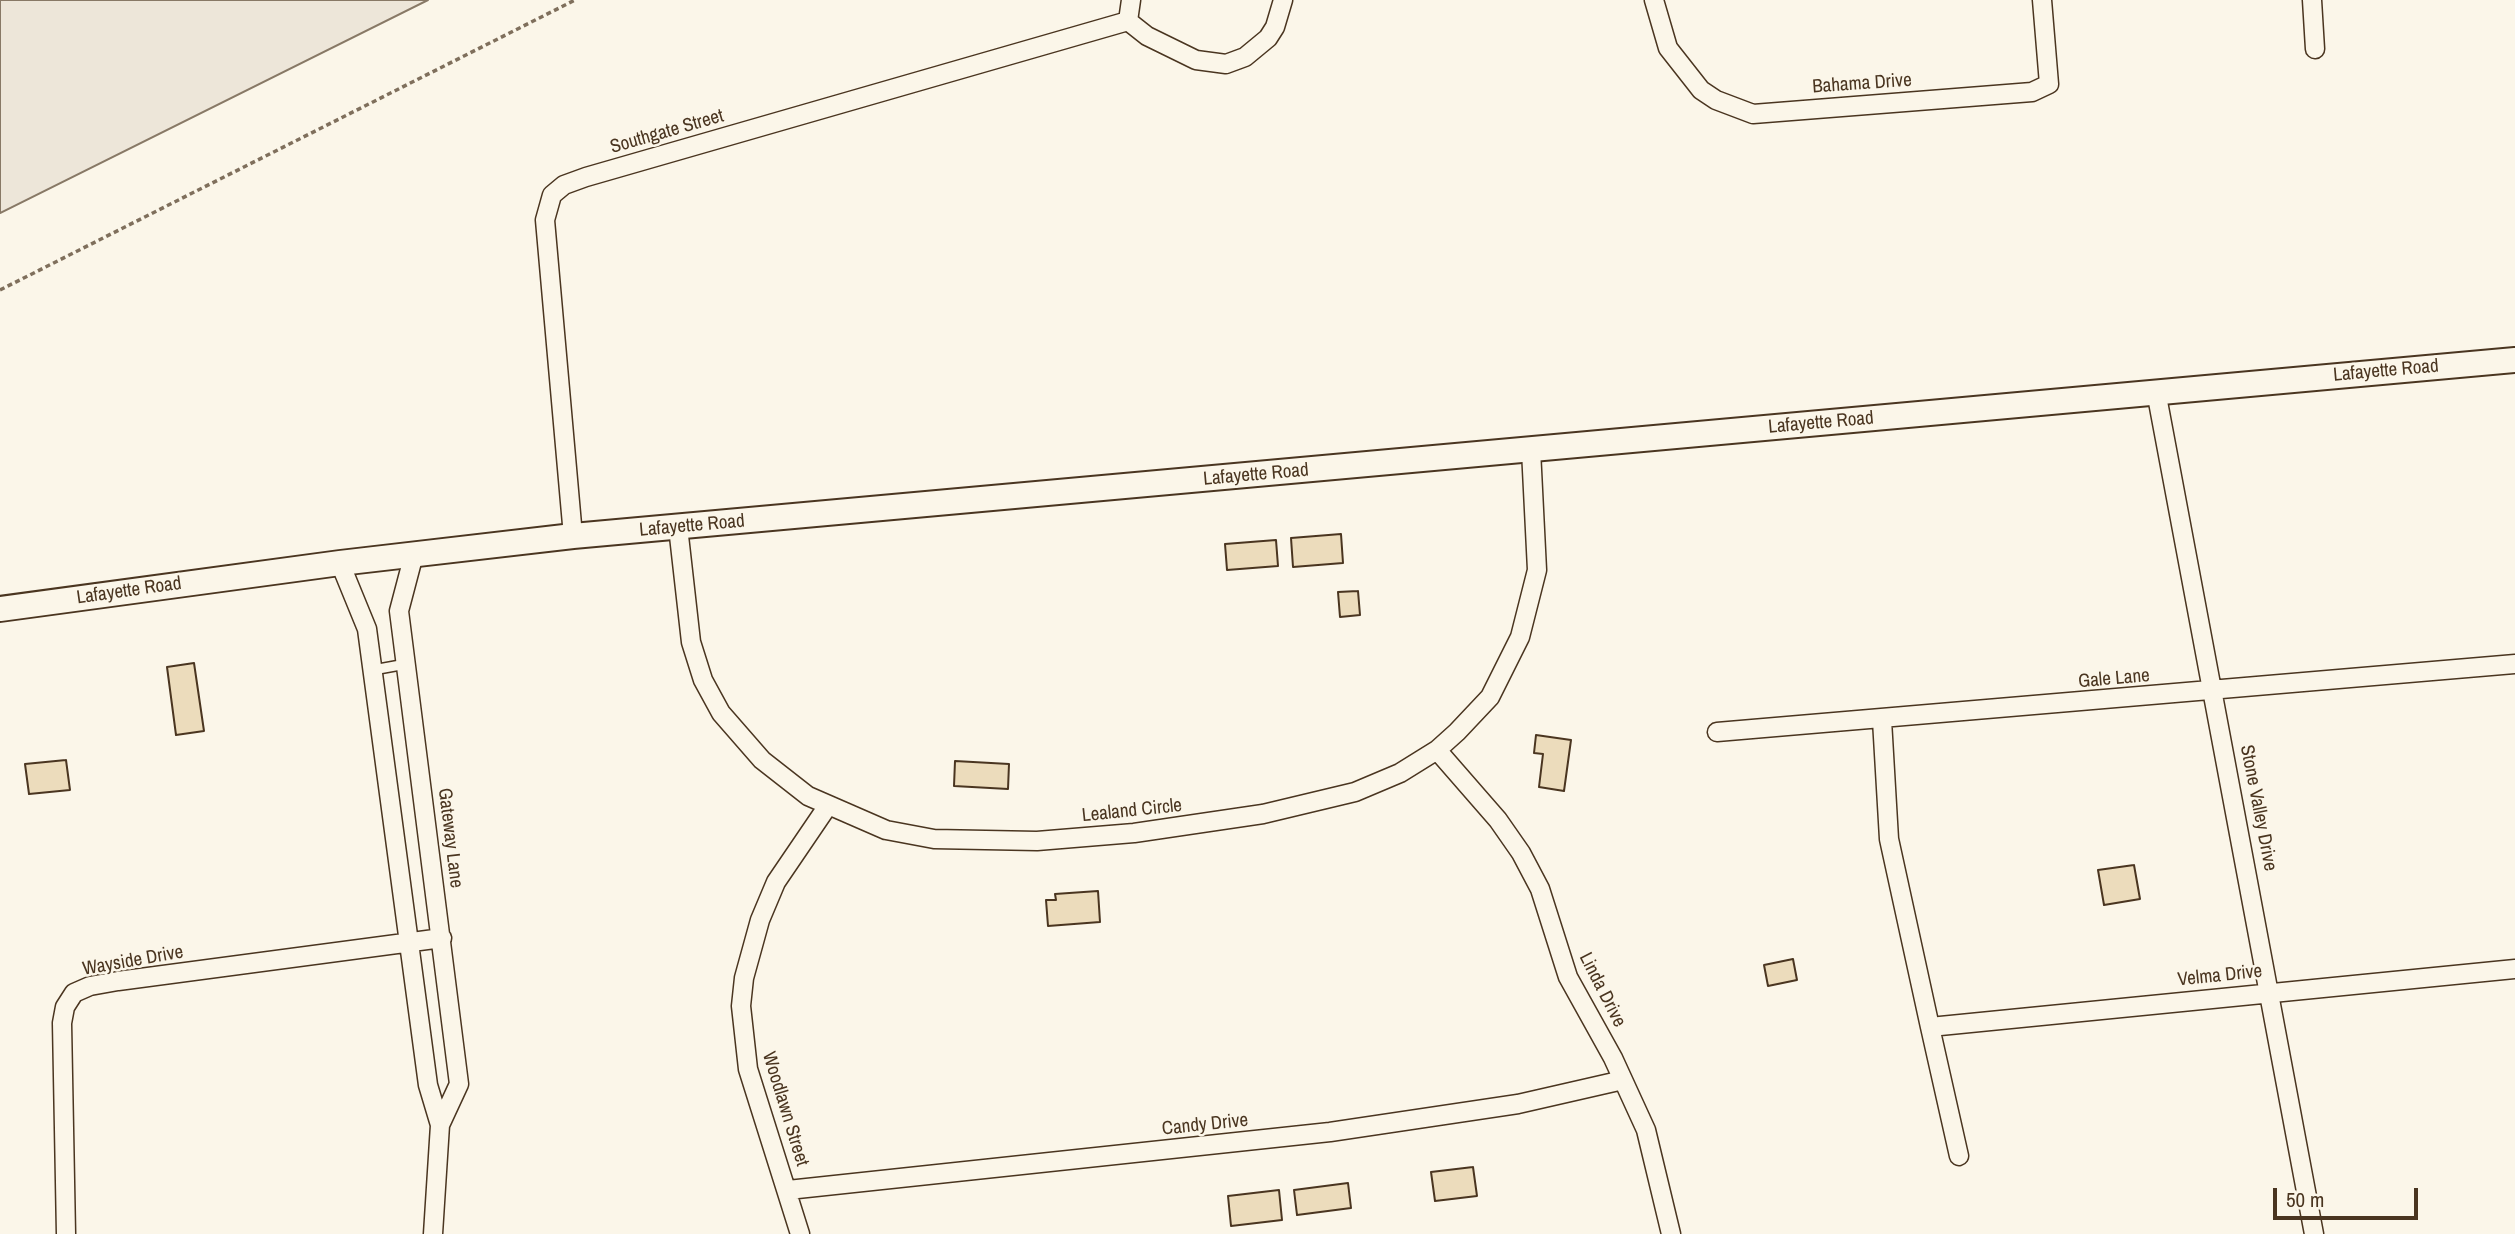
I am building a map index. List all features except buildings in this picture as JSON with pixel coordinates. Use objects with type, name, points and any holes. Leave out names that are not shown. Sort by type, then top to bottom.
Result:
[{"type":"main road","name":"Lafayette Road","points":[[0,609],[340,563],[573,536],[2515,360]]},
{"type":"street","points":[[1131,0],[1128,21],[1147,36],[1196,60],[1226,64],[1245,57],[1268,38],[1275,27],[1283,0]]},
{"type":"street","name":"Bahama Drive","points":[[1654,0],[1668,48],[1701,90],[1716,100],[1753,114],[2032,92],[2049,84],[2042,0]]},
{"type":"street","points":[[2312,0],[2315,49]]},
{"type":"street","name":"Southgate Street","points":[[573,536],[545,220],[552,195],[564,185],[586,177],[1128,21]]},
{"type":"street","name":"Stone Valley Drive","points":[[2156,391],[2271,992],[2314,1234]]},
{"type":"street","name":"Lealand Circle","points":[[678,527],[691,642],[703,680],[721,713],[762,760],[808,796],[827,807],[886,830],[934,839],[1037,841],[1134,833],[1314,804],[1354,792],[1400,773],[1437,750],[1490,696],[1521,637],[1537,570],[1531,450]]},
{"type":"street","name":"Gateway Lane","points":[[414,554],[399,611],[459,1084],[440,1125]]},
{"type":"street","name":"Gateway Lane","points":[[340,563],[365,617],[428,1085],[440,1125],[433,1234]]},
{"type":"street","name":"Gale Lane","points":[[1717,732],[2515,664]]},
{"type":"street","points":[[1882,720],[1889,839],[1959,1156]]},
{"type":"street","name":"Linda Drive","points":[[1437,750],[1498,820],[1521,853],[1539,890],[1568,977],[1623,1080],[1646,1130],[1671,1234]]},
{"type":"street","name":"Woodlawn Street","points":[[800,1234],[748,1069],[743,1034],[743,988],[760,920],[776,882],[827,807]]},
{"type":"street","name":"Wayside Drive","points":[[66,1234],[62,1023],[65,1007],[74,993],[90,986],[118,981],[442,938]]},
{"type":"street","name":"Velma Drive","points":[[1930,1027],[2515,969]]},
{"type":"street","name":"Candy Drive","points":[[788,1191],[1330,1132],[1518,1104],[1623,1080]]},
{"type":"lane","points":[[373,670],[406,664]]},
{"type":"path","points":[[0,290],[575,0]]},
{"type":"shaded area","points":[[0,0],[428,0],[0,213]]}]
